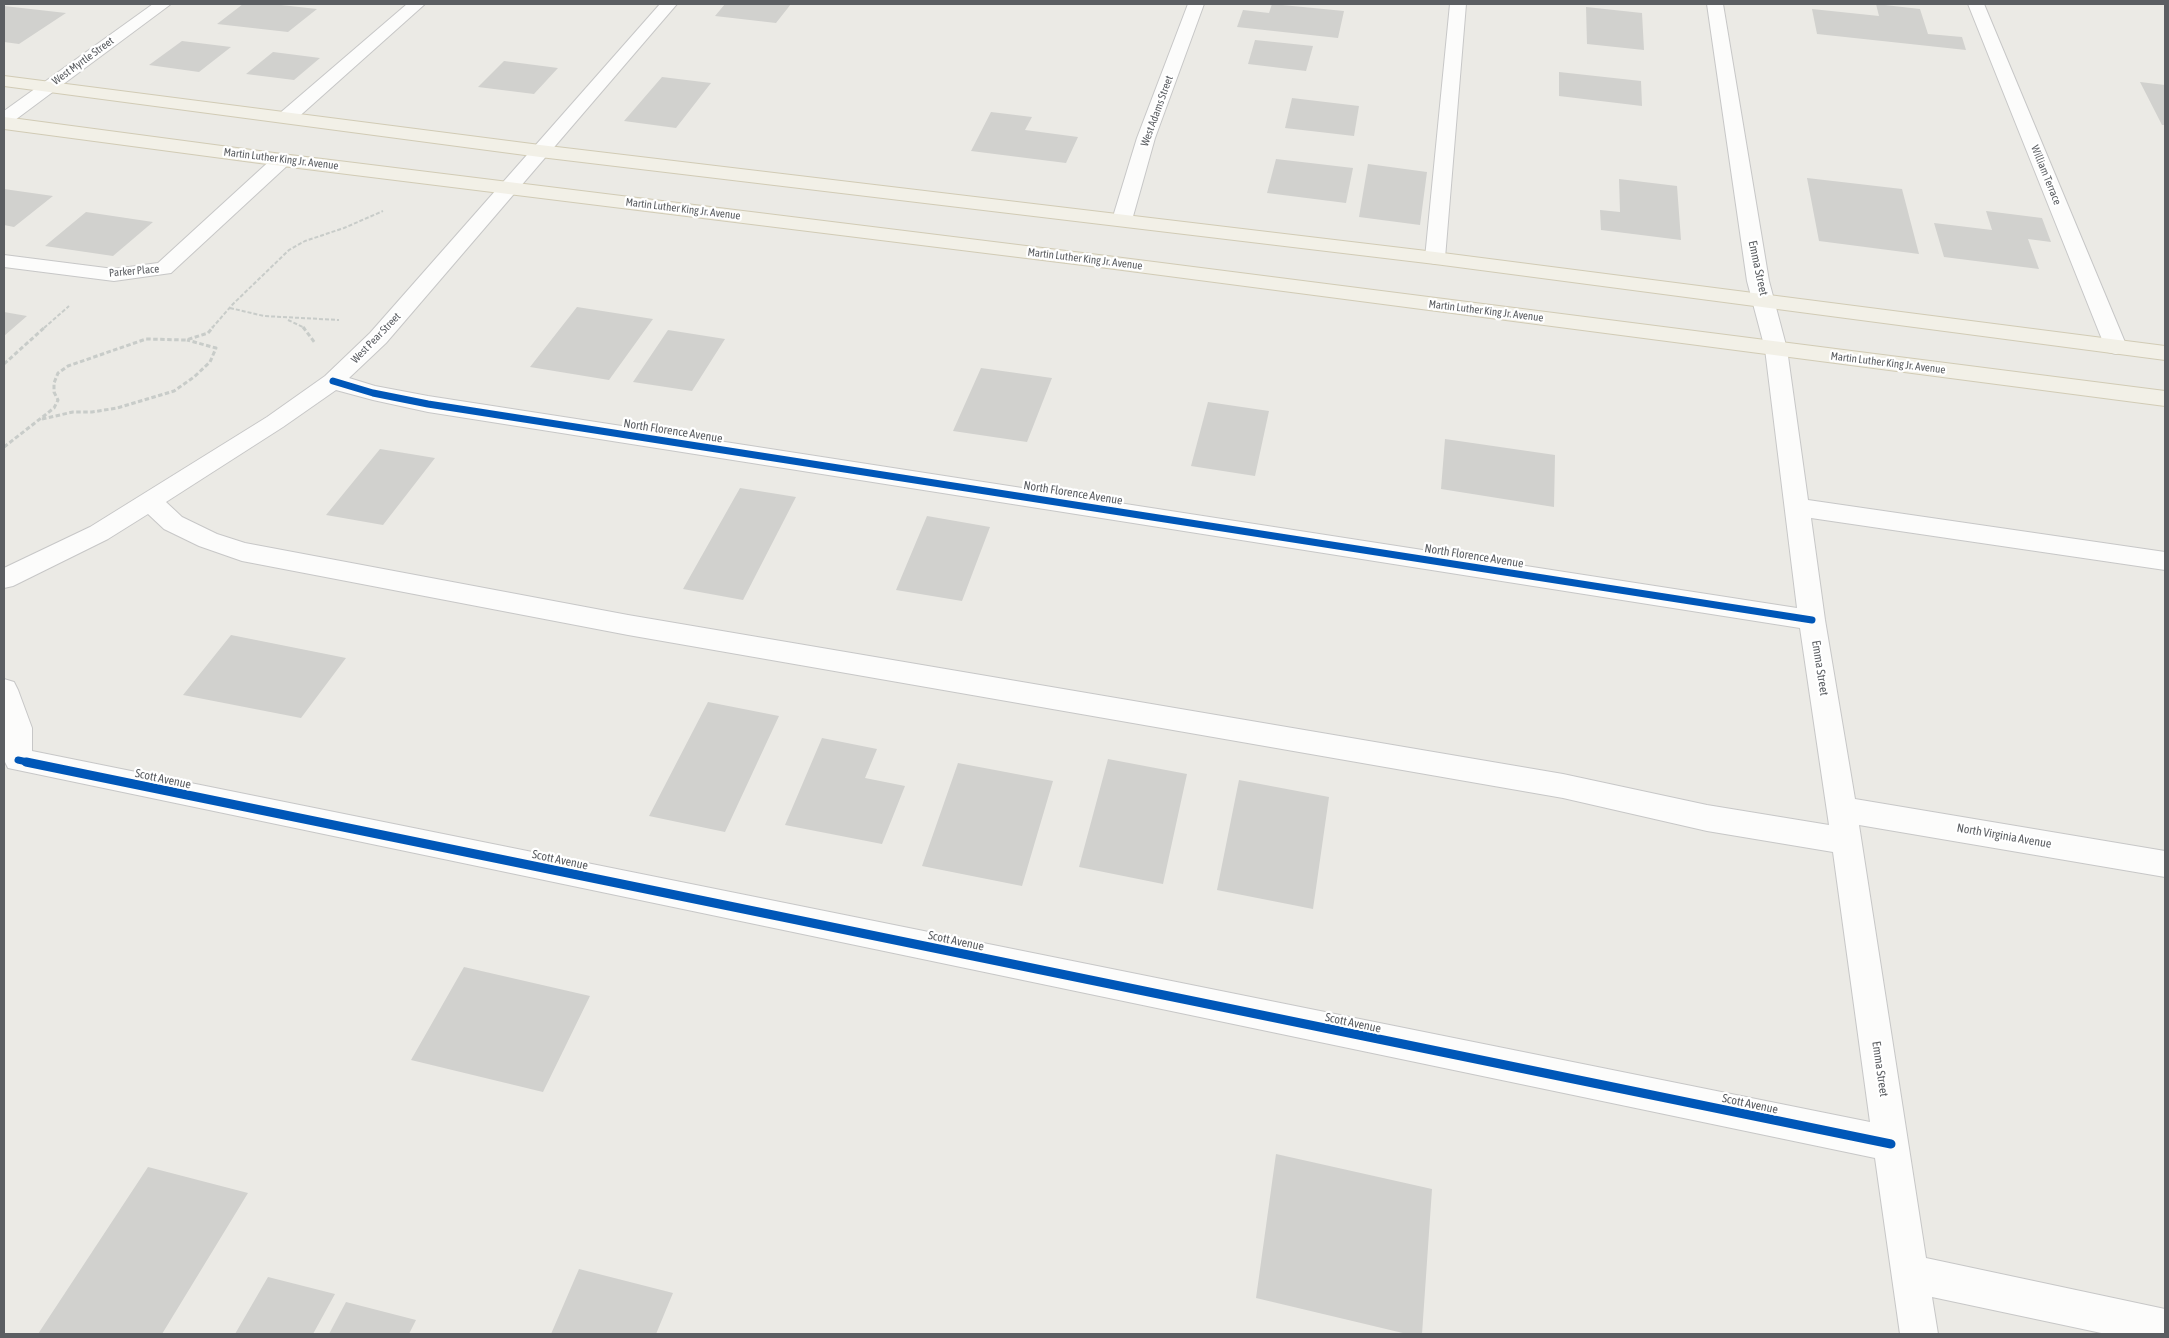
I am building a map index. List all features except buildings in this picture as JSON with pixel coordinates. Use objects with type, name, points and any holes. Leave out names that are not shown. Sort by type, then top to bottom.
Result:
[{"type":"main road","points":[[4,81],[540,151],[1435,258],[2165,353]]},
{"type":"main road","name":"Martin Luther King Jr. Avenue","points":[[4,123],[282,160],[1117,263],[2165,398]]},
{"type":"street","points":[[140,4],[161,5]]},
{"type":"street","points":[[287,117],[417,4]]},
{"type":"street","name":"West Pear Street","points":[[4,579],[99,534],[275,422],[333,381],[378,338],[669,4]]},
{"type":"street","name":"West Adams Street","points":[[1122,220],[1146,138],[1196,4]]},
{"type":"street","points":[[1435,258],[1458,4]]},
{"type":"street","name":"Emma Street","points":[[1715,4],[1758,281],[1776,349],[1812,620],[1847,841],[1919,1334]]},
{"type":"street","name":"William Terrace","points":[[1976,4],[2116,347]]},
{"type":"street","name":"West Myrtle Street","points":[[4,119],[161,5]]},
{"type":"street","name":"Parker Place","points":[[4,261],[114,275],[164,269],[282,160]]},
{"type":"street","name":"North Florence Avenue","points":[[333,381],[373,393],[437,405],[1812,620]]},
{"type":"street","points":[[150,501],[173,523],[208,540],[242,552],[638,626],[1563,786],[1707,818],[1847,841]]},
{"type":"street","points":[[1797,506],[2165,561]]},
{"type":"street","points":[[4,690],[18,728],[11,768]]},
{"type":"street","name":"Scott Avenue","points":[[11,768],[1890,1144]]},
{"type":"street","name":"North Virginia Avenue","points":[[1842,808],[2165,864]]},
{"type":"street","points":[[1910,1273],[2165,1328]]},
{"type":"path","points":[[186,340],[208,333],[230,308],[289,250],[304,241],[344,228],[384,210]]},
{"type":"path","points":[[4,364],[105,274]]},
{"type":"path","points":[[230,308],[264,316],[345,320]]},
{"type":"path","points":[[286,318],[305,328],[318,347]]},
{"type":"path","points":[[4,447],[54,408],[58,400],[54,392],[54,382],[58,373],[68,366],[146,339],[186,340],[216,348],[210,362],[194,377],[174,391],[117,408],[92,412],[73,412],[42,419]]},
{"type":"cycle path","points":[[333,381],[373,393],[428,404],[1812,620]]},
{"type":"cycle path","points":[[18,760],[1891,1144]]}]
